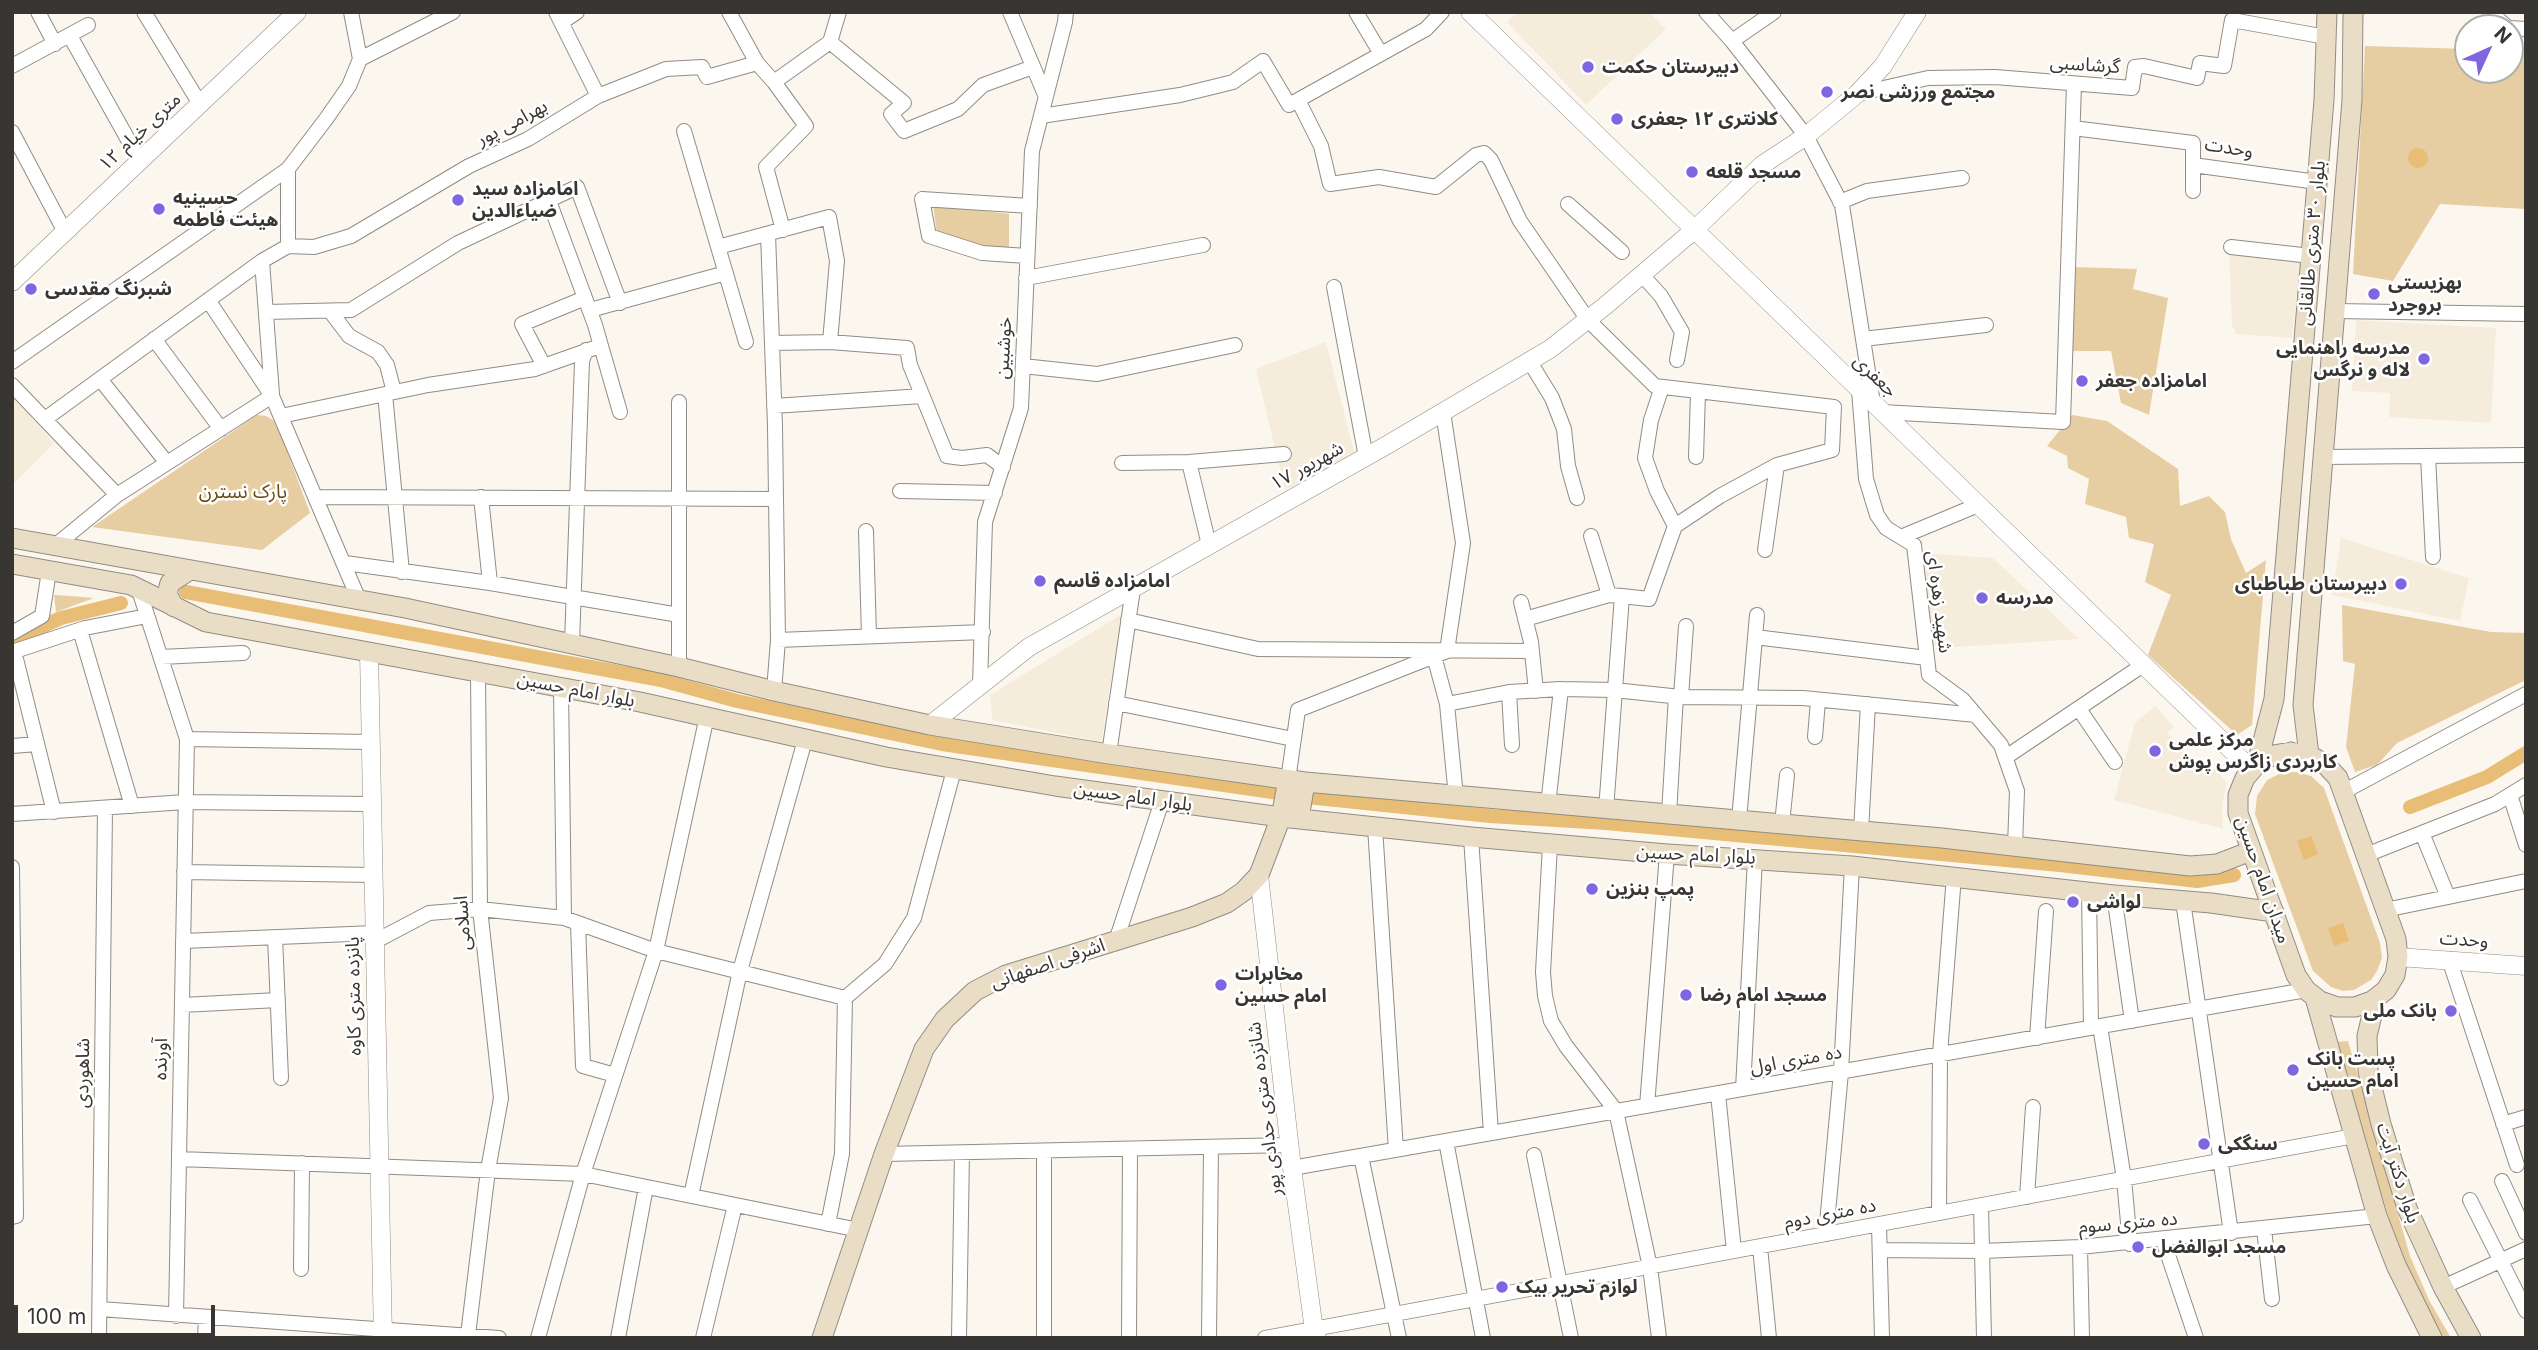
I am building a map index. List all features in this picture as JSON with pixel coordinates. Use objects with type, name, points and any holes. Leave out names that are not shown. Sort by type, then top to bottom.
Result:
[{"type":"main road","name":"بلوار ۳۰ متری طالقانی","points":[[2255,767],[2274,699],[2324,100],[2327,12]]},
{"type":"main road","name":"بلوار ۳۰ متری طالقانی","points":[[2309,755],[2303,705],[2352,100],[2353,12]]},
{"type":"main road","name":"بلوار امام حسین","points":[[12,538],[359,600],[572,643],[929,725],[1296,781],[1861,831],[2190,866],[2217,863],[2251,851]]},
{"type":"main road","points":[[138,560],[145,565],[150,575],[138,587]]},
{"type":"main road","name":"بلوار امام حسین","points":[[12,564],[138,587],[206,622],[707,716],[805,740],[954,770],[1290,818],[1550,845],[1852,866],[2274,912]]},
{"type":"main road","points":[[174,607],[167,594],[170,583],[190,569]]},
{"type":"main road","points":[[2255,767],[2273,755],[2291,752],[2309,755],[2326,764],[2338,778],[2396,939],[2399,957],[2395,975],[2386,990],[2375,998],[2355,1007],[2337,1007],[2310,994]]},
{"type":"main road","name":"میدان امام حسین","points":[[2255,767],[2245,778],[2238,795],[2238,813],[2296,975],[2310,994]]},
{"type":"main road","name":"اشرفی اصفهانی","points":[[822,1338],[884,1154],[924,1049],[945,1019],[975,991],[1006,975],[1192,917],[1227,903],[1244,891],[1259,875],[1290,818],[1296,781]]},
{"type":"main road","name":"بلوار دکتر آیت","points":[[2310,994],[2377,1216],[2396,1265],[2432,1338]]},
{"type":"main road","name":"بلوار دکتر آیت","points":[[2375,998],[2367,1037],[2368,1071],[2381,1124],[2407,1208],[2443,1287],[2471,1338]]},
{"type":"street","points":[[38,12],[55,44]]},
{"type":"street","points":[[144,12],[200,104]]},
{"type":"street","name":"۱۲ متری خیام","points":[[12,282],[297,12]]},
{"type":"street","points":[[12,362],[288,169],[349,86],[360,59],[351,12]]},
{"type":"street","points":[[360,59],[453,12]]},
{"type":"street","points":[[577,12],[559,17],[598,96]]},
{"type":"street","points":[[729,12],[757,63],[806,126],[766,167],[783,230]]},
{"type":"street","points":[[774,82],[831,42],[839,12]]},
{"type":"street","points":[[1010,12],[1046,97]]},
{"type":"street","name":"خوشبین","points":[[980,684],[985,522],[1021,408],[1032,151],[1066,12]]},
{"type":"street","points":[[1356,12],[1381,54]]},
{"type":"street","points":[[1041,116],[1180,95],[1217,86],[1233,82],[1263,61],[1289,106],[1426,29],[1442,12]]},
{"type":"street","name":"جعفری","points":[[1470,12],[2143,665],[2255,767]]},
{"type":"street","points":[[1706,12],[1806,136],[1840,202],[1877,407],[2063,422],[2074,84]]},
{"type":"street","points":[[1732,41],[1774,12]]},
{"type":"street","name":"۱۷ شهریور","points":[[929,725],[1029,647],[1366,457],[1550,349],[1694,230],[1762,165],[1806,136],[1857,93],[1883,66],[1917,12]]},
{"type":"street","name":"گرشاسبی","points":[[1857,93],[1928,78],[1995,77],[2132,88],[2135,67],[2144,66],[2197,78],[2200,63],[2224,66],[2232,20],[2326,37]]},
{"type":"street","points":[[12,66],[88,25]]},
{"type":"street","points":[[70,36],[140,161]]},
{"type":"street","points":[[831,42],[904,103],[891,114],[904,131],[958,109],[983,85],[1033,67]]},
{"type":"street","name":"بهرامی پور","points":[[288,246],[314,247],[351,236],[469,166],[528,139],[598,96],[666,69],[702,67],[707,77],[757,63]]},
{"type":"street","points":[[1298,100],[1321,146],[1330,184],[1379,177],[1436,187],[1476,155],[1483,153],[1491,160],[1520,221],[1588,320],[1655,386],[1834,407],[1859,390]]},
{"type":"street","name":"وحدت","points":[[2073,128],[2193,143],[2193,164],[2317,182]]},
{"type":"street","points":[[684,131],[746,342]]},
{"type":"street","points":[[12,132],[65,232]]},
{"type":"street","points":[[2193,164],[2193,191]]},
{"type":"street","points":[[45,419],[262,261],[288,246],[288,169]]},
{"type":"street","points":[[1840,202],[1867,191],[1962,178]]},
{"type":"street","points":[[266,313],[351,310],[458,243],[578,187],[620,303]]},
{"type":"street","points":[[1027,256],[982,253],[929,236],[922,199],[1030,206]]},
{"type":"street","points":[[549,201],[588,304],[593,348],[620,411]]},
{"type":"street","points":[[1568,204],[1622,252]]},
{"type":"street","points":[[718,247],[829,217],[837,261],[830,342]]},
{"type":"street","points":[[768,234],[778,640],[774,691]]},
{"type":"street","points":[[1026,278],[1203,245]]},
{"type":"street","points":[[2231,247],[2311,256]]},
{"type":"street","points":[[262,261],[272,396]]},
{"type":"street","points":[[544,366],[522,324],[588,304],[620,303],[726,273]]},
{"type":"street","points":[[1642,275],[1661,296],[1682,332],[1677,360]]},
{"type":"street","points":[[1334,287],[1366,457]]},
{"type":"street","points":[[208,300],[272,396],[359,600]]},
{"type":"street","points":[[330,311],[349,336],[378,352],[387,365],[394,497],[402,572]]},
{"type":"street","points":[[2335,311],[2526,314]]},
{"type":"street","points":[[1863,339],[1986,325]]},
{"type":"street","points":[[154,339],[221,429]]},
{"type":"street","points":[[772,343],[830,342],[907,348],[910,365],[947,456],[962,458],[986,454],[1003,467]]},
{"type":"street","points":[[1023,366],[1097,374],[1235,345]]},
{"type":"street","points":[[281,416],[390,393],[534,369],[593,348]]},
{"type":"street","points":[[572,643],[582,361],[593,348]]},
{"type":"street","points":[[1530,362],[1552,398],[1564,429],[1568,466],[1577,498]]},
{"type":"street","points":[[100,379],[167,463]]},
{"type":"street","points":[[12,385],[117,495]]},
{"type":"street","points":[[1662,387],[1651,421],[1645,458],[1657,491],[1675,526]]},
{"type":"street","name":"شهید زهره ای","points":[[1859,390],[1866,479],[1877,515],[1886,528],[1914,545],[1929,675],[1963,700],[2001,746],[2017,791],[2015,846]]},
{"type":"street","points":[[1696,457],[1698,393]]},
{"type":"street","points":[[56,545],[117,495],[272,396]]},
{"type":"street","points":[[774,406],[922,396]]},
{"type":"street","points":[[679,402],[679,667]]},
{"type":"street","points":[[1525,619],[1616,595],[1649,598],[1675,526],[1720,496],[1777,465],[1832,450],[1834,407]]},
{"type":"street","points":[[1443,412],[1463,543],[1440,654],[1456,797]]},
{"type":"street","points":[[1122,463],[1189,462],[1284,454]]},
{"type":"street","points":[[2323,457],[2526,455]]},
{"type":"street","points":[[2428,456],[2433,557]]},
{"type":"street","points":[[1189,462],[1209,545]]},
{"type":"street","points":[[1765,550],[1777,465]]},
{"type":"street","points":[[900,491],[995,492]]},
{"type":"street","points":[[316,497],[776,499]]},
{"type":"street","points":[[481,497],[490,583]]},
{"type":"street","points":[[1901,537],[1978,505]]},
{"type":"street","points":[[866,531],[869,636]]},
{"type":"street","points":[[1591,536],[1616,595],[1614,690],[1606,810]]},
{"type":"street","points":[[345,564],[490,583],[679,615]]},
{"type":"street","points":[[12,633],[42,616],[49,571]]},
{"type":"street","name":"آورنده","points":[[138,587],[187,739],[176,1316]]},
{"type":"street","points":[[1109,754],[1133,589]]},
{"type":"street","points":[[1521,602],[1532,651],[1536,691]]},
{"type":"street","points":[[1739,820],[1757,615]]},
{"type":"street","points":[[54,812],[13,651],[80,630],[147,616]]},
{"type":"street","points":[[1128,620],[1258,649],[1440,654],[1532,651]]},
{"type":"street","points":[[1669,814],[1686,626]]},
{"type":"street","points":[[80,630],[132,806]]},
{"type":"street","points":[[778,640],[983,632]]},
{"type":"street","points":[[1755,637],[1927,658]]},
{"type":"street","points":[[161,657],[243,653]]},
{"type":"street","name":"پانزده متری کاوه","points":[[369,653],[383,1333]]},
{"type":"street","points":[[1296,781],[1293,739],[1298,710],[1440,654]]},
{"type":"street","points":[[2006,757],[2143,665]]},
{"type":"street","name":"اسلامی","points":[[468,1335],[488,1170],[501,1098],[480,909],[478,672]]},
{"type":"street","points":[[561,688],[571,921],[583,1066],[615,1075]]},
{"type":"street","points":[[1548,805],[1562,689]]},
{"type":"street","points":[[1447,704],[1509,692],[1614,690],[1678,696],[1803,698],[1976,715]]},
{"type":"street","points":[[1509,692],[1512,745]]},
{"type":"street","points":[[2343,792],[2526,694]]},
{"type":"street","points":[[1815,737],[1818,701]]},
{"type":"street","points":[[1116,703],[1293,739]]},
{"type":"street","points":[[1861,831],[1868,704]]},
{"type":"street","points":[[2079,709],[2115,762]]},
{"type":"street","points":[[538,1338],[583,1174],[656,951],[707,716]]},
{"type":"street","points":[[187,739],[370,743]]},
{"type":"street","points":[[691,1196],[740,971],[805,740]]},
{"type":"street","points":[[12,746],[37,744]]},
{"type":"street","points":[[828,1224],[842,1154],[845,998],[885,964],[914,918],[954,770]]},
{"type":"street","points":[[1782,824],[1787,775]]},
{"type":"street","points":[[2366,855],[2495,804],[2526,785]]},
{"type":"street","points":[[2510,794],[2526,845]]},
{"type":"street","points":[[1116,941],[1162,801]]},
{"type":"street","points":[[12,814],[185,802],[371,804]]},
{"type":"street","name":"شاهوردی","points":[[99,1338],[105,808]]},
{"type":"street","points":[[1375,827],[1396,1150]]},
{"type":"street","points":[[2422,833],[2448,897]]},
{"type":"street","points":[[1471,837],[1491,1133]]},
{"type":"street","points":[[1550,845],[1543,972],[1545,996],[1551,1021],[1579,1065],[1616,1111],[1650,1267],[1659,1338]]},
{"type":"street","points":[[1647,1106],[1667,854]]},
{"type":"street","points":[[1743,1089],[1755,858]]},
{"type":"street","points":[[1826,1234],[1842,1072],[1852,866]]},
{"type":"street","points":[[12,867],[14,1217]]},
{"type":"street","points":[[184,872],[373,875]]},
{"type":"street","name":"شانزده متری حدادی پور","points":[[1259,875],[1292,1168],[1315,1334]]},
{"type":"street","points":[[1939,1213],[1940,1054],[1954,876]]},
{"type":"street","points":[[2385,910],[2526,881]]},
{"type":"street","points":[[2089,892],[2095,1027],[2124,1179],[2130,1244]]},
{"type":"street","points":[[2114,895],[2132,1021]]},
{"type":"street","points":[[2183,901],[2231,1233]]},
{"type":"street","points":[[183,941],[275,937],[374,938],[429,914],[480,909],[571,921],[656,951],[845,998]]},
{"type":"street","points":[[2037,1038],[2046,911]]},
{"type":"street","points":[[275,937],[281,1078]]},
{"type":"street","name":"وحدت","points":[[2399,957],[2526,966]]},
{"type":"street","points":[[2449,959],[2517,1165]]},
{"type":"street","name":"ده متری اول","points":[[1292,1168],[2199,1009],[2310,994]]},
{"type":"street","points":[[182,1005],[278,1000]]},
{"type":"street","points":[[1717,1094],[1734,1251]]},
{"type":"street","points":[[2027,1197],[2033,1107]]},
{"type":"street","points":[[2503,1124],[2526,1117]]},
{"type":"street","name":"ده متری دوم","points":[[1265,1338],[1315,1334],[1394,1315],[2354,1136]]},
{"type":"street","points":[[1446,1141],[1483,1338]]},
{"type":"street","points":[[884,1154],[1290,1145]]},
{"type":"street","points":[[1209,1338],[1211,1147]]},
{"type":"street","points":[[1129,1338],[1130,1149]]},
{"type":"street","points":[[1044,1151],[1044,1338]]},
{"type":"street","points":[[959,1338],[962,1153]]},
{"type":"street","points":[[1361,1156],[1399,1338]]},
{"type":"street","points":[[1534,1156],[1562,1283],[1571,1338]]},
{"type":"street","points":[[179,1159],[583,1174],[859,1230]]},
{"type":"street","points":[[301,1269],[302,1163]]},
{"type":"street","points":[[2502,1181],[2526,1233]]},
{"type":"street","points":[[618,1338],[646,1187]]},
{"type":"street","points":[[2470,1200],[2526,1311]]},
{"type":"street","points":[[703,1338],[735,1205]]},
{"type":"street","points":[[1981,1206],[1984,1338]]},
{"type":"street","name":"ده متری سوم","points":[[1880,1250],[1982,1251],[2130,1244],[2377,1216]]},
{"type":"street","points":[[1879,1224],[1882,1338]]},
{"type":"street","points":[[2264,1229],[2273,1299]]},
{"type":"street","points":[[2163,1240],[2196,1338]]},
{"type":"street","points":[[1760,1247],[1769,1338]]},
{"type":"street","points":[[2080,1247],[2082,1338]]},
{"type":"street","points":[[2443,1287],[2526,1249]]},
{"type":"street","points":[[100,1309],[206,1318],[303,1331],[499,1338]]},
{"type":"street","points":[[205,1338],[206,1318]]},
{"type":"shaded area","name":"دبیرستان حکمت","points":[[1518,12],[1649,12],[1666,29],[1586,105],[1507,22]]},
{"type":"shaded area","points":[[2418,148],[2425,151],[2428,158],[2425,165],[2418,168],[2411,165],[2408,158],[2411,151]]},
{"type":"shaded area","points":[[2229,252],[2301,258],[2292,338],[2235,334],[2232,328]]},
{"type":"shaded area","name":"مدرسه راهنمایی لاله و نرگس","points":[[2356,320],[2496,328],[2491,423],[2389,417],[2390,393],[2352,391]]},
{"type":"shaded area","points":[[1326,342],[1355,455],[1285,490],[1256,369]]},
{"type":"shaded area","points":[[12,395],[54,443],[12,485]]},
{"type":"shaded area","name":"دبیرستان طباطبای","points":[[2341,538],[2469,578],[2460,621],[2332,595]]},
{"type":"shaded area","name":"مدرسه","points":[[1922,553],[1993,558],[2079,639],[1942,648],[1933,645]]},
{"type":"shaded area","points":[[1122,614],[1101,742],[992,720],[990,695]]},
{"type":"shaded area","name":"مرکز علمی کاربردی زاگرس پوش","points":[[2155,706],[2174,727],[2168,733],[2205,776],[2214,768],[2227,783],[2222,805],[2223,829],[2114,800],[2135,723]]},
{"type":"shaded area","points":[[2311,836],[2318,854],[2304,860],[2297,841]]},
{"type":"shaded area","points":[[2343,923],[2349,941],[2334,946],[2328,928]]},
{"type":"green space","points":[[2365,46],[2454,49],[2454,84],[2524,84],[2526,50],[2526,209],[2440,204],[2393,281],[2353,274]]},
{"type":"green space","points":[[933,204],[1009,214],[1009,249],[974,244],[937,234]]},
{"type":"green space","points":[[2074,267],[2137,269],[2133,289],[2168,298],[2149,415],[2121,403],[2111,351],[2072,351]]},
{"type":"green space","name":"پارک نسترن","points":[[257,415],[273,420],[310,513],[262,550],[92,527]]},
{"type":"green space","points":[[2072,415],[2107,421],[2178,469],[2180,506],[2209,496],[2225,512],[2231,539],[2246,573],[2266,560],[2252,725],[2237,735],[2148,655],[2171,595],[2145,582],[2154,544],[2129,538],[2126,517],[2085,504],[2089,479],[2068,468],[2067,456],[2047,446]]},
{"type":"green space","points":[[54,595],[70,596],[94,598],[56,612]]},
{"type":"green space","points":[[2342,605],[2491,632],[2526,633],[2526,680],[2397,743],[2377,765],[2355,772],[2346,747],[2355,664],[2343,661]]},
{"type":"green space","points":[[2296,772],[2311,776],[2324,788],[2380,943],[2382,958],[2377,971],[2371,980],[2354,990],[2343,991],[2331,987],[2313,971],[2255,814],[2257,796],[2267,780],[2281,773]]},
{"type":"green space","points":[[2348,1041],[2410,1256],[2429,1300],[2451,1338],[2440,1338],[2401,1258],[2335,1042]]},
{"type":"waterway","points":[[186,592],[661,680],[737,701],[942,744],[1279,793]]},
{"type":"waterway","points":[[12,640],[61,618],[121,603]]},
{"type":"waterway","points":[[2410,807],[2487,777],[2526,753]]},
{"type":"waterway","points":[[1307,797],[1490,816],[1606,823],[2060,865],[2197,881],[2234,875]]},
{"type":"place","name":"دبیرستان حکمت","points":[[1588,67]]},
{"type":"place","name":"مجتمع ورزشی نصر","points":[[1827,92]]},
{"type":"place","name":"کلانتری ۱۲ جعفری","points":[[1617,119]]},
{"type":"place","name":"مسجد قلعه","points":[[1692,172]]},
{"type":"place","name":"امامزاده سید ضیاءالدین","points":[[458,200]]},
{"type":"place","name":"حسینیه هیئت فاطمه","points":[[159,209]]},
{"type":"place","name":"شبرنگ مقدسی","points":[[31,289]]},
{"type":"place","name":"بهزیستی بروجرد","points":[[2374,294]]},
{"type":"place","name":"مدرسه راهنمایی لاله و نرگس","points":[[2424,359]]},
{"type":"place","name":"امامزاده جعفر","points":[[2082,381]]},
{"type":"place","name":"امامزاده قاسم","points":[[1040,581]]},
{"type":"place","name":"دبیرستان طباطبای","points":[[2401,584]]},
{"type":"place","name":"مدرسه","points":[[1982,598]]},
{"type":"place","name":"مرکز علمی کاربردی زاگرس پوش","points":[[2155,751]]},
{"type":"place","name":"پمپ بنزین","points":[[1592,889]]},
{"type":"place","name":"لواشی","points":[[2073,902]]},
{"type":"place","name":"مخابرات امام حسین","points":[[1221,985]]},
{"type":"place","name":"مسجد امام رضا","points":[[1686,995]]},
{"type":"place","name":"بانک ملی","points":[[2451,1011]]},
{"type":"place","name":"پست بانک امام حسین","points":[[2293,1070]]},
{"type":"place","name":"سنگکی","points":[[2204,1144]]},
{"type":"place","name":"مسجد ابوالفضل","points":[[2138,1247]]},
{"type":"place","name":"لوازم تحریر بیک","points":[[1502,1287]]}]
